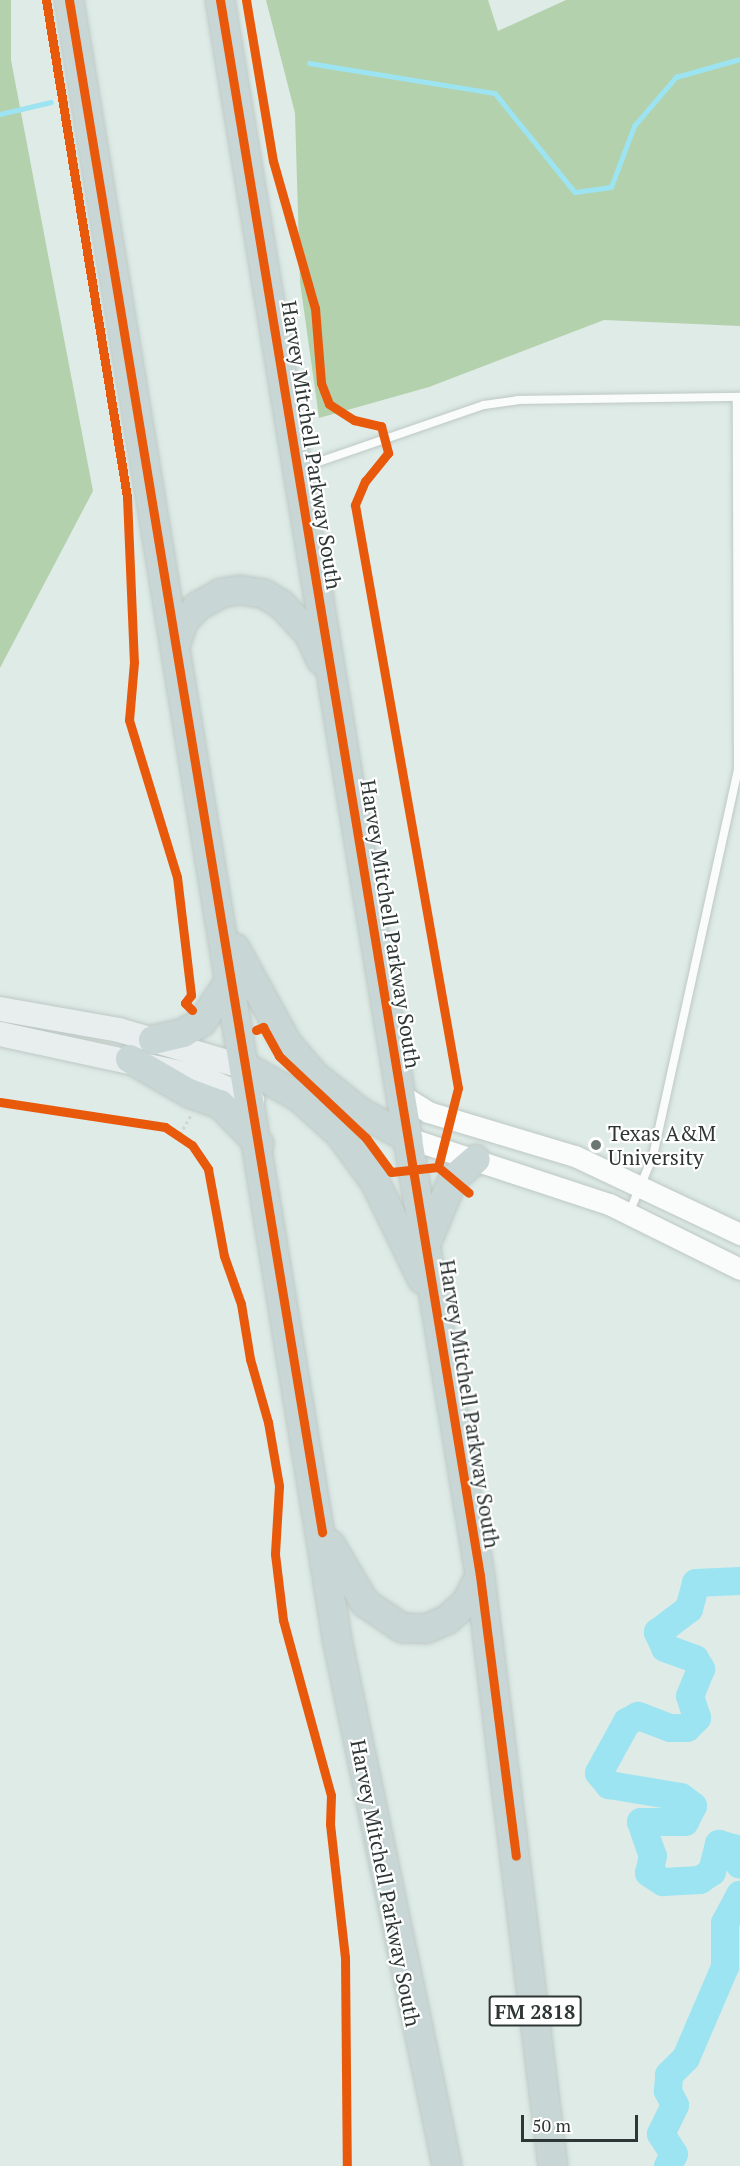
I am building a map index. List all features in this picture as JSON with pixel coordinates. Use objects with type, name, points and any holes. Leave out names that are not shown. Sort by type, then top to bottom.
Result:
[{"type":"highway","name":"Harvey Mitchell Parkway South","points":[[69,0],[247,1068],[338,1639],[388,1896],[447,2166]]},
{"type":"highway","name":"Harvey Mitchell Parkway South","points":[[220,0],[480,1576],[553,2166]]},
{"type":"highway","points":[[176,644],[183,622],[206,599],[240,590],[264,594],[309,634],[334,690]]},
{"type":"highway","points":[[221,922],[287,1043],[337,1094],[408,1137]]},
{"type":"highway","points":[[153,1040],[183,1033],[202,1022],[231,979]]},
{"type":"highway","points":[[130,1059],[189,1093],[220,1104],[259,1144]]},
{"type":"highway","points":[[247,1068],[299,1097],[340,1134],[375,1182],[436,1308]]},
{"type":"highway","points":[[425,1246],[453,1179],[476,1159]]},
{"type":"highway","points":[[322,1532],[365,1603],[402,1628],[426,1629],[448,1619],[466,1604],[480,1576]]},
{"type":"main road","points":[[0,1009],[153,1040],[247,1068]]},
{"type":"main road","points":[[0,1034],[130,1059],[203,1078],[252,1100]]},
{"type":"street","points":[[401,1095],[428,1112],[575,1156],[642,1184],[740,1234]]},
{"type":"street","points":[[408,1137],[628,1214],[740,1269]]},
{"type":"lane","points":[[298,468],[484,405],[518,400],[739,397],[738,768],[653,1156],[628,1214]]},
{"type":"path","points":[[180,1134],[192,1113]]},
{"type":"path","points":[[165,1127],[180,1134],[192,1145]]},
{"type":"green space","points":[[0,0],[11,0],[11,60],[93,491],[0,668]]},
{"type":"green space","points":[[266,0],[488,0],[498,31],[566,0],[740,0],[740,326],[604,320],[429,387],[319,418],[300,282],[295,113]]},
{"type":"waterway","points":[[309,63],[495,93],[575,192],[611,187],[634,126],[676,77],[740,59]]},
{"type":"waterway","points":[[0,114],[51,102]]},
{"type":"waterway","points":[[740,1581],[696,1583],[689,1609],[658,1632],[665,1648],[695,1659],[701,1669],[690,1696],[697,1718],[687,1728],[670,1728],[638,1716],[627,1722],[599,1773],[609,1785],[681,1797],[693,1806],[685,1822],[641,1822],[653,1856],[649,1873],[663,1882],[700,1880],[712,1872],[719,1844],[733,1848],[740,1865]]},
{"type":"waterway","points":[[668,2166],[674,2154],[661,2134],[675,2105],[668,2091],[669,2075],[686,2058],[725,1967],[725,1923],[740,1895]]},
{"type":"cycle path","points":[[46,0],[127,497],[134,662],[129,720],[177,877],[191,995],[185,1003],[192,1010]]},
{"type":"cycle path","points":[[69,0],[322,1532]]},
{"type":"cycle path","points":[[220,0],[480,1576],[516,1856]]},
{"type":"cycle path","points":[[246,0],[273,161],[315,308],[321,383],[329,404],[354,420],[381,426],[388,453],[365,481],[355,505],[458,1088],[438,1167],[469,1193]]},
{"type":"cycle path","points":[[256,1030],[263,1027],[279,1056],[366,1138],[391,1172],[438,1167]]},
{"type":"cycle path","points":[[0,1102],[165,1127],[192,1145],[208,1169],[224,1256],[241,1304],[250,1359],[268,1422],[279,1486],[275,1554],[283,1620],[331,1795],[330,1824],[345,1957],[347,2166]]},
{"type":"place","name":"Texas A&M University","points":[[596,1145]]}]
